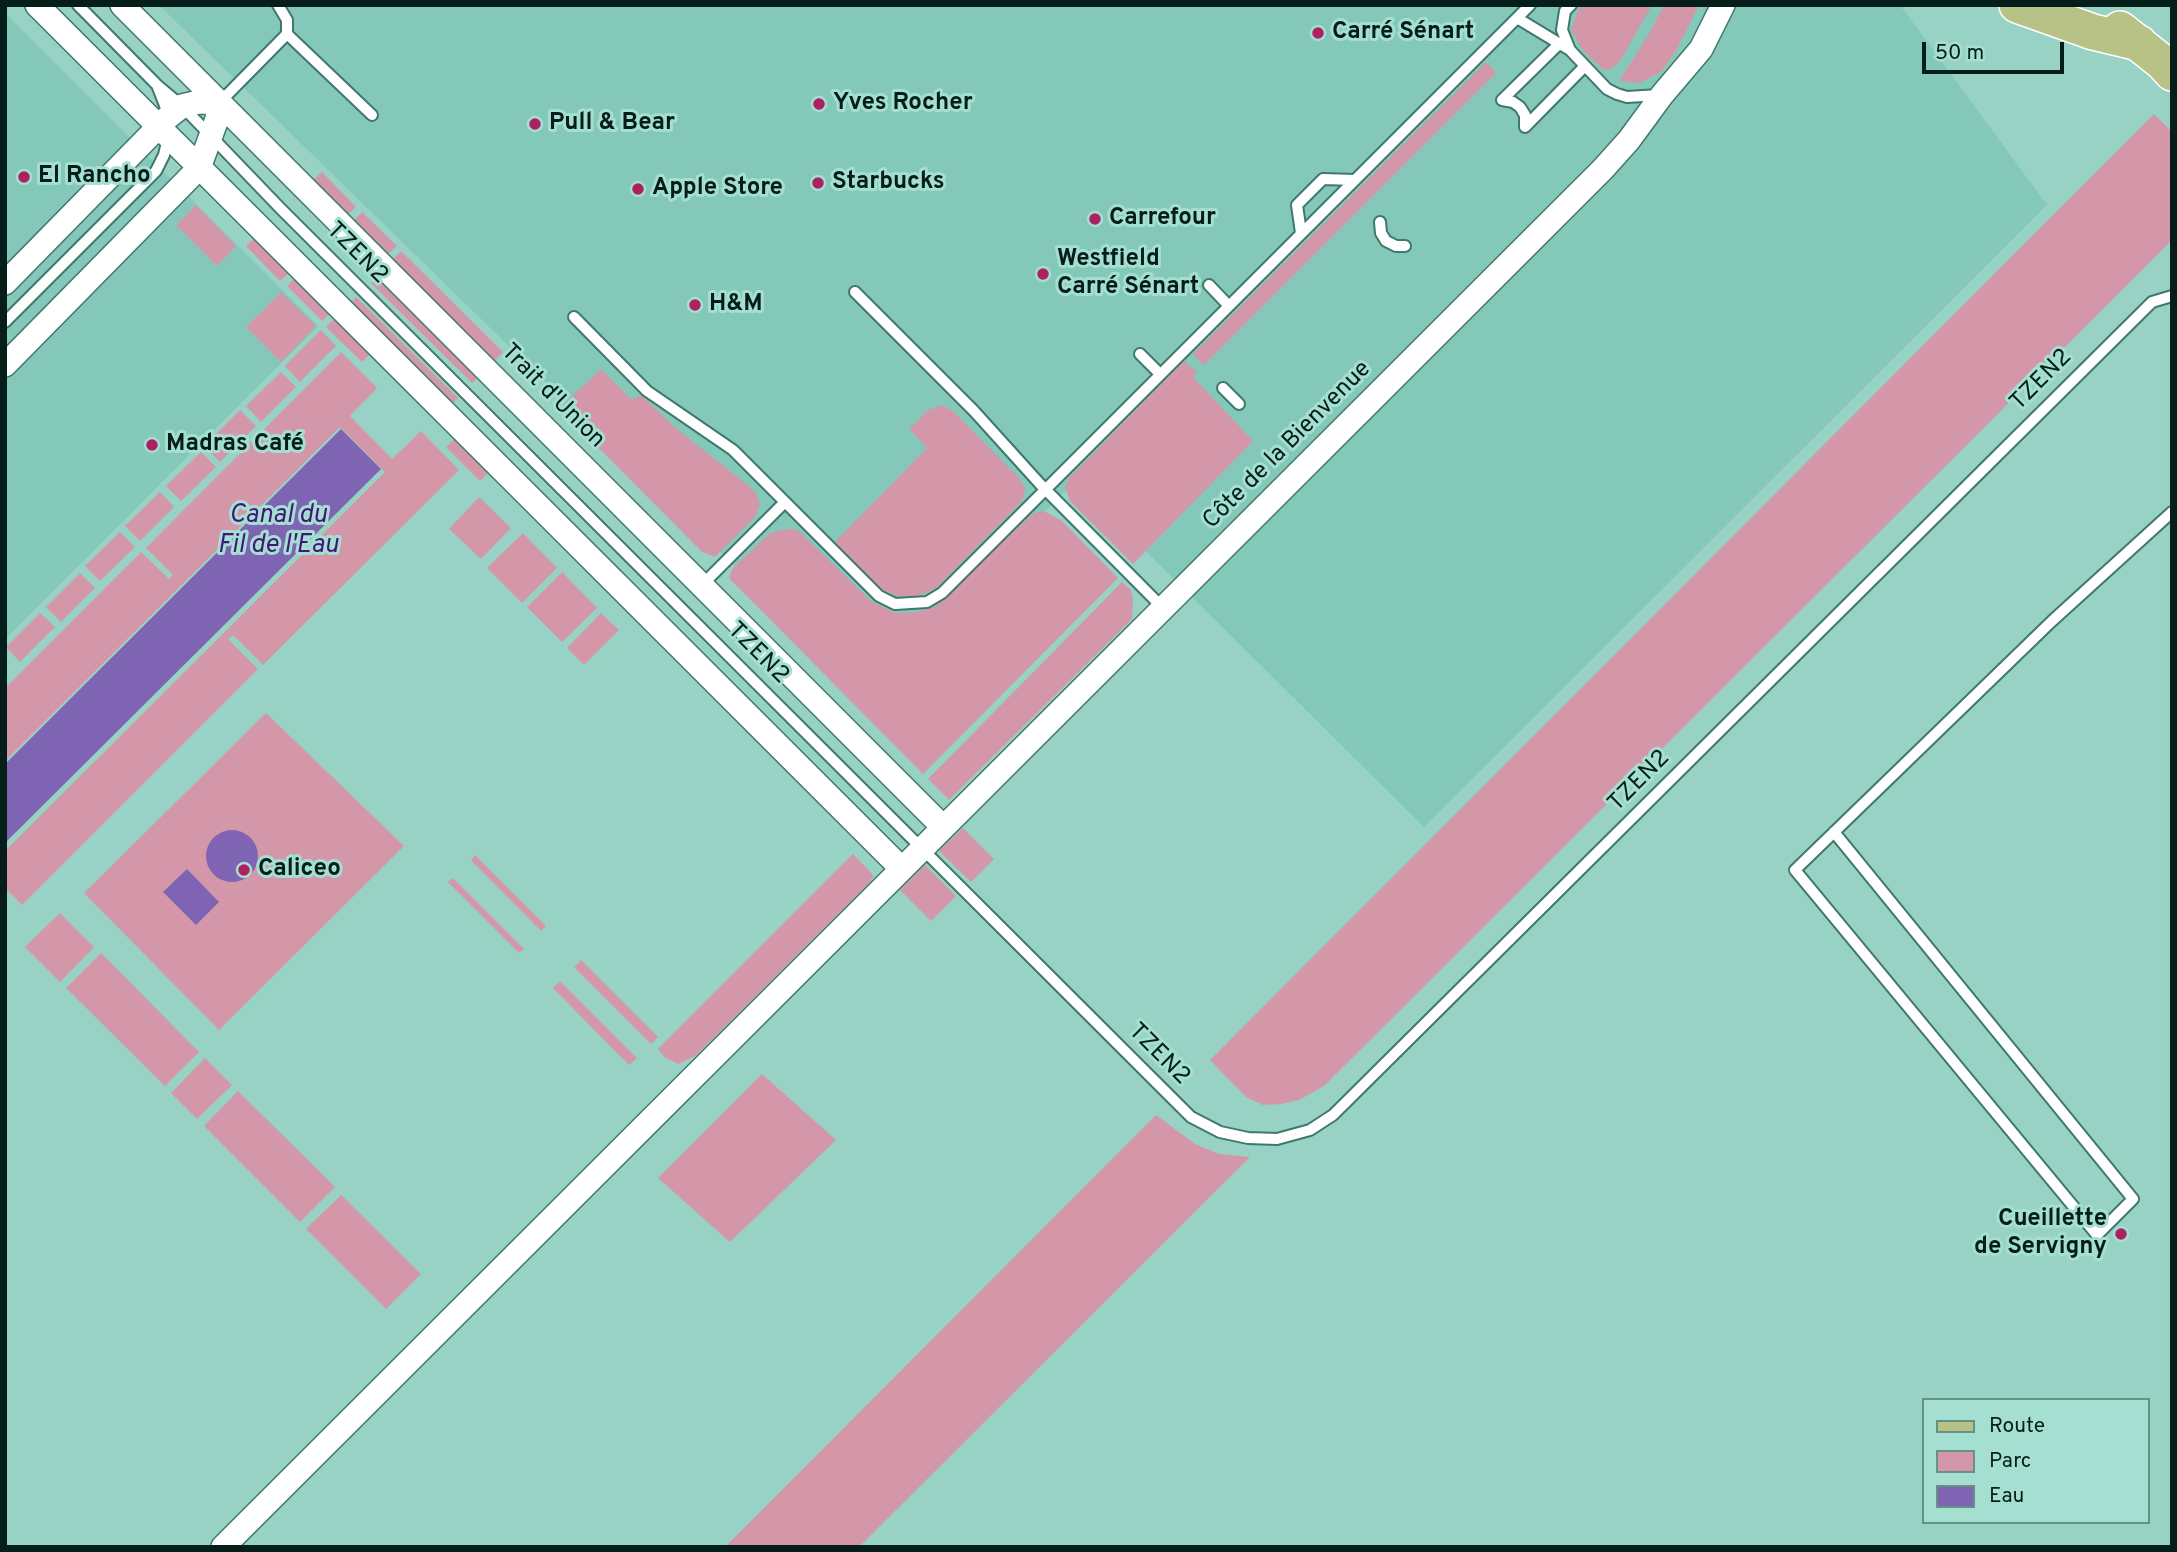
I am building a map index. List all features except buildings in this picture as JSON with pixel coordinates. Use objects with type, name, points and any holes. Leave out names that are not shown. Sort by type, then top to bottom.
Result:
[{"type":"main road","points":[[2017,5],[2092,32],[2139,43]]},
{"type":"main road","points":[[2081,5],[2099,14],[2139,43],[2172,73]]},
{"type":"street","points":[[37,5],[138,105],[164,126],[199,168],[901,869]]},
{"type":"street","name":"Trait d'Union","points":[[122,5],[943,827]]},
{"type":"street","name":"Côte de la Bienvenue","points":[[1661,95],[1706,5]]},
{"type":"street","name":"Côte de la Bienvenue","points":[[223,1547],[1603,169],[1701,49],[1723,5]]},
{"type":"street","points":[[5,283],[164,126],[200,102],[219,103],[212,137],[199,168],[5,365]]},
{"type":"lane","name":"TZEN2","points":[[78,5],[157,85],[164,126],[212,137],[1191,1117],[1220,1132],[1248,1138],[1277,1139],[1310,1130],[1333,1115],[2152,302],[2172,296]]},
{"type":"lane","points":[[219,103],[287,34],[287,20],[278,5]]},
{"type":"lane","points":[[574,317],[647,391],[733,450],[879,596],[895,604],[928,601],[942,593],[1530,5]]},
{"type":"lane","points":[[1570,50],[1562,30],[1565,11],[1571,5]]},
{"type":"lane","points":[[1517,18],[1570,50],[1607,89],[1616,94],[1627,97],[1661,95]]},
{"type":"lane","points":[[287,34],[372,115]]},
{"type":"lane","points":[[1559,44],[1502,100],[1509,100],[1520,107],[1525,116],[1525,127],[1585,66]]},
{"type":"lane","points":[[5,322],[156,172],[164,155],[164,126],[157,85]]},
{"type":"lane","points":[[1301,233],[1297,205],[1323,179],[1355,180]]},
{"type":"lane","points":[[1380,222],[1381,233],[1386,241],[1396,246],[1405,246]]},
{"type":"lane","points":[[1209,285],[1229,306]]},
{"type":"lane","points":[[855,292],[974,411],[1045,489],[1163,608]]},
{"type":"lane","points":[[1140,354],[1160,374]]},
{"type":"lane","points":[[1223,388],[1238,404]]},
{"type":"lane","points":[[702,585],[784,503]]},
{"type":"lane","points":[[1834,832],[2133,1199],[2097,1235],[1795,870],[1834,832],[2052,621],[2172,512]]},
{"type":"shaded area","points":[[159,5],[1900,5],[2047,205],[1424,827],[1075,481],[864,692]]},
{"type":"shaded area","points":[[5,13],[318,326],[5,639]]},
{"type":"green space","points":[[1580,5],[1652,5],[1620,61],[1611,69],[1604,70],[1584,52],[1571,30]]},
{"type":"green space","points":[[1664,5],[1699,5],[1676,51],[1661,72],[1639,83],[1619,81],[1649,34]]},
{"type":"green space","points":[[1486,62],[1496,73],[1204,365],[1193,354]]},
{"type":"green space","points":[[2154,114],[2172,132],[2172,240],[1324,1086],[1299,1100],[1281,1104],[1263,1105],[1246,1097],[1210,1060]]},
{"type":"green space","points":[[322,172],[356,207],[343,219],[309,184]]},
{"type":"green space","points":[[196,205],[236,246],[217,266],[176,225]]},
{"type":"green space","points":[[362,212],[397,246],[383,259],[349,225]]},
{"type":"green space","points":[[259,234],[293,269],[280,281],[246,246]]},
{"type":"green space","points":[[401,251],[503,352],[490,365],[388,264]]},
{"type":"green space","points":[[381,273],[482,374],[472,383],[371,283]]},
{"type":"green space","points":[[299,274],[334,309],[322,321],[287,286]]},
{"type":"green space","points":[[281,292],[316,326],[281,362],[246,327]]},
{"type":"green space","points":[[356,297],[458,398],[448,408],[347,307]]},
{"type":"green space","points":[[339,314],[375,349],[362,362],[326,327]]},
{"type":"green space","points":[[321,330],[336,346],[300,382],[285,366]]},
{"type":"green space","points":[[341,352],[377,388],[350,416],[392,459],[421,431],[459,470],[263,665],[233,635],[228,639],[258,669],[22,905],[5,888],[5,851],[385,472],[340,427],[5,761],[5,688],[141,552],[169,579],[173,575],[146,548]]},
{"type":"green space","points":[[1184,361],[1197,372],[1193,377],[1253,441],[1133,564],[1070,501],[1065,487],[1068,479]]},
{"type":"green space","points":[[601,369],[631,399],[642,396],[677,429],[755,491],[760,505],[755,517],[715,557],[702,552],[564,413],[563,405]]},
{"type":"green space","points":[[281,372],[296,387],[261,422],[246,406]]},
{"type":"green space","points":[[942,405],[953,411],[1020,479],[1025,489],[1024,495],[1021,502],[935,589],[917,596],[897,596],[881,589],[834,543],[927,448],[909,429],[928,410]]},
{"type":"green space","points":[[240,410],[256,426],[220,462],[204,446]]},
{"type":"green space","points":[[458,435],[492,469],[480,481],[446,447]]},
{"type":"green space","points":[[201,452],[216,467],[181,501],[166,486]]},
{"type":"green space","points":[[160,492],[174,507],[140,541],[125,526]]},
{"type":"green space","points":[[479,497],[511,528],[481,559],[449,529]]},
{"type":"green space","points":[[1044,511],[1062,521],[1118,578],[923,774],[729,578],[732,569],[769,534],[793,529],[799,531],[872,602],[896,613],[918,612],[935,607],[1030,516]]},
{"type":"green space","points":[[120,532],[135,547],[100,581],[85,566]]},
{"type":"green space","points":[[523,533],[557,568],[522,603],[487,568]]},
{"type":"green space","points":[[562,572],[597,608],[562,642],[527,607]]},
{"type":"green space","points":[[80,573],[95,588],[61,622],[46,607]]},
{"type":"green space","points":[[1122,582],[1130,589],[1133,598],[1132,619],[949,800],[928,779]]},
{"type":"green space","points":[[40,613],[55,627],[20,662],[6,647]]},
{"type":"green space","points":[[601,613],[619,630],[584,665],[567,648]]},
{"type":"green space","name":"Caliceo","points":[[266,713],[404,846],[219,1030],[84,893]]},
{"type":"green space","points":[[963,828],[994,859],[971,882],[939,851]]},
{"type":"green space","points":[[853,854],[874,876],[869,883],[695,1056],[678,1064],[664,1057],[658,1049]]},
{"type":"green space","points":[[475,855],[546,926],[541,931],[471,860]]},
{"type":"green space","points":[[925,865],[956,896],[931,921],[900,890]]},
{"type":"green space","points":[[453,878],[524,949],[519,953],[448,882]]},
{"type":"green space","points":[[60,913],[94,947],[60,982],[25,947]]},
{"type":"green space","points":[[101,953],[199,1052],[165,1086],[66,988]]},
{"type":"green space","points":[[581,960],[658,1037],[651,1044],[574,967]]},
{"type":"green space","points":[[560,981],[637,1058],[629,1065],[553,988]]},
{"type":"green space","points":[[205,1058],[232,1085],[197,1119],[171,1093]]},
{"type":"green space","points":[[762,1074],[836,1140],[730,1242],[658,1178]]},
{"type":"green space","points":[[238,1091],[335,1187],[300,1222],[204,1126]]},
{"type":"green space","points":[[1156,1115],[1195,1144],[1219,1154],[1250,1157],[859,1547],[725,1547]]},
{"type":"green space","points":[[341,1195],[421,1274],[386,1309],[306,1229]]},
{"type":"water","name":"Canal du Fil de l'Eau","points":[[341,429],[381,469],[5,843],[5,764]]},
{"type":"water","points":[[232,830],[242,832],[250,838],[256,846],[256,866],[250,874],[242,880],[232,882],[222,880],[214,874],[208,866],[206,856],[208,846],[214,838],[222,832]]},
{"type":"water","points":[[187,869],[219,902],[196,925],[163,892]]},
{"type":"place","name":"Carré Sénart","points":[[1318,33]]},
{"type":"place","name":"Yves Rocher","points":[[819,104]]},
{"type":"place","name":"Pull & Bear","points":[[535,124]]},
{"type":"place","name":"El Rancho","points":[[24,177]]},
{"type":"place","name":"Starbucks","points":[[818,183]]},
{"type":"place","name":"Apple Store","points":[[638,189]]},
{"type":"place","name":"Carrefour","points":[[1095,219]]},
{"type":"place","name":"Westfield Carré Sénart","points":[[1043,274]]},
{"type":"place","name":"H&M","points":[[695,305]]},
{"type":"place","name":"Madras Café","points":[[152,445]]},
{"type":"place","name":"Caliceo","points":[[244,870]]},
{"type":"place","name":"Cueillette de Servigny","points":[[2121,1234]]}]
